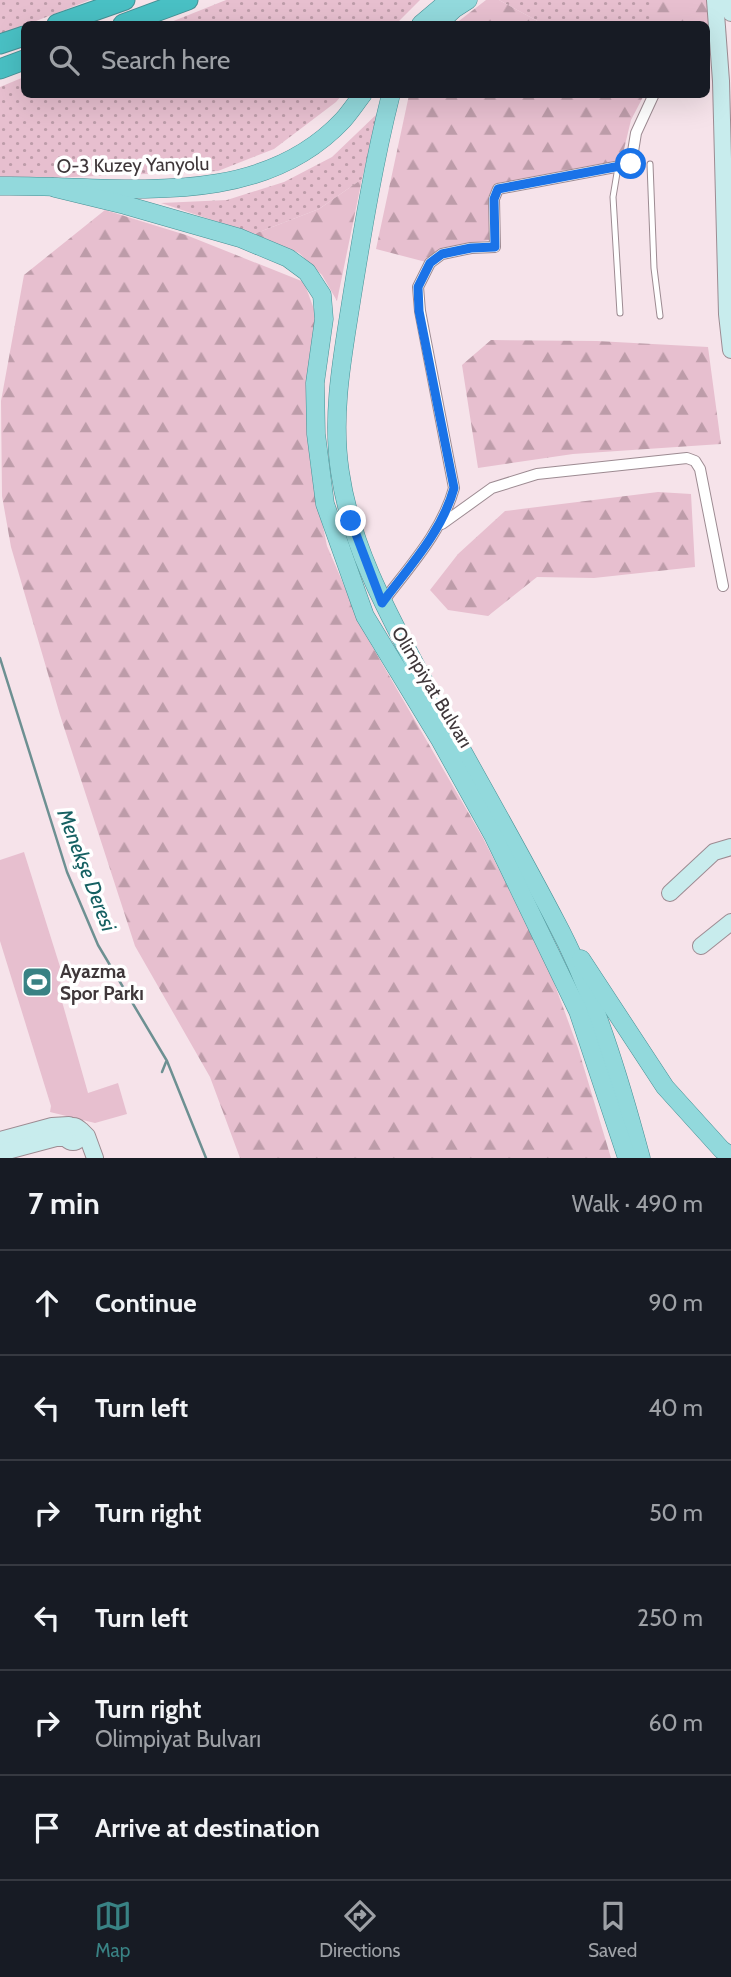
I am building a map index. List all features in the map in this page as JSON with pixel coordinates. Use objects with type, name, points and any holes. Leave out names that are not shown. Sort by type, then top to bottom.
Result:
[{"type":"highway","points":[[66,21],[125,0]]},
{"type":"highway","points":[[132,21],[188,0]]},
{"type":"highway","points":[[0,44],[21,37]]},
{"type":"highway","points":[[0,69],[21,61]]},
{"type":"main road","points":[[424,21],[449,0]]},
{"type":"main road","points":[[441,21],[468,0]]},
{"type":"main road","name":"O-3 Kuzey Yanyolu","points":[[0,186],[170,188],[214,185],[252,176],[312,146],[342,121],[360,98]]},
{"type":"main road","name":"Olimpiyat Bulvarı","points":[[390,98],[370,190],[338,384],[336,427],[340,471],[351,521],[382,603],[558,924],[595,1013],[625,1098],[641,1158]]},
{"type":"main road","name":"Olimpiyat Bulvarı","points":[[55,188],[240,238],[288,258],[307,272],[322,295],[324,319],[315,383],[316,434],[325,504],[365,616],[439,738],[494,837],[578,1011],[627,1158]]},
{"type":"main road","points":[[558,924],[665,1087],[722,1150],[731,1156]]},
{"type":"street","points":[[715,0],[712,42],[731,350]]},
{"type":"street","points":[[731,0],[731,13]]},
{"type":"street","points":[[382,603],[438,526],[449,507],[454,488],[419,311],[418,287],[430,263],[442,254],[471,248],[495,247],[494,199],[498,189],[631,164],[636,133],[652,98]]},
{"type":"street","points":[[438,526],[492,488],[527,477],[687,458],[695,461],[700,469],[723,586]]},
{"type":"street","points":[[670,893],[714,852],[731,847]]},
{"type":"street","points":[[701,946],[731,922]]},
{"type":"street","points":[[0,1140],[52,1126],[74,1139]]},
{"type":"street","points":[[0,1153],[55,1138],[74,1139],[87,1136],[95,1158]]},
{"type":"lane","points":[[650,164],[654,268],[660,316]]},
{"type":"lane","points":[[618,167],[613,197],[620,313]]},
{"type":"green space","points":[[0,0],[90,0],[36,21],[21,21],[21,27],[0,35]]},
{"type":"green space","points":[[226,0],[420,0],[399,21],[174,21]]},
{"type":"green space","points":[[486,0],[499,0],[538,21],[459,21]]},
{"type":"green space","points":[[499,0],[652,0],[652,21],[538,21]]},
{"type":"green space","points":[[652,0],[708,0],[708,21],[652,21]]},
{"type":"green space","points":[[21,78],[21,98],[339,98],[274,149],[218,171],[0,180],[0,87]]},
{"type":"green space","points":[[408,98],[642,98],[631,120],[621,162],[496,185],[488,197],[490,240],[440,249],[426,262],[376,249]]},
{"type":"green space","points":[[379,112],[362,179],[319,209],[254,234],[161,203],[227,200],[284,182],[332,157]]},
{"type":"green space","points":[[362,179],[337,301],[322,275],[299,253],[254,234],[319,209]]},
{"type":"green space","points":[[105,210],[186,235],[304,282],[315,312],[310,463],[327,546],[365,634],[483,838],[549,969],[578,1048],[611,1158],[240,1158],[210,1077],[135,946],[60,715],[11,547],[2,496],[1,401],[24,275]]},
{"type":"green space","points":[[491,340],[597,341],[708,347],[721,444],[573,454],[478,468],[462,365]]},
{"type":"green space","points":[[658,492],[691,494],[695,567],[594,578],[537,577],[488,616],[448,610],[430,590],[458,554],[505,511]]},
{"type":"green space","name":"Ayazma Spor Parkı","points":[[24,852],[62,973],[59,991],[88,1093],[118,1083],[127,1114],[95,1123],[50,1112],[51,1106],[0,941],[0,860]]},
{"type":"waterway","name":"Menekşe Deresi","points":[[0,658],[67,872],[98,945],[167,1061],[206,1158]]},
{"type":"waterway","points":[[162,1072],[166,1062]]},
{"type":"place","name":"Ayazma Spor Parkı","points":[[37,982]]},
{"type":"route","points":[[351,521],[382,603],[449,507],[454,488],[419,311],[418,287],[430,263],[442,254],[471,248],[495,247],[494,199],[498,189],[631,164]]}]
